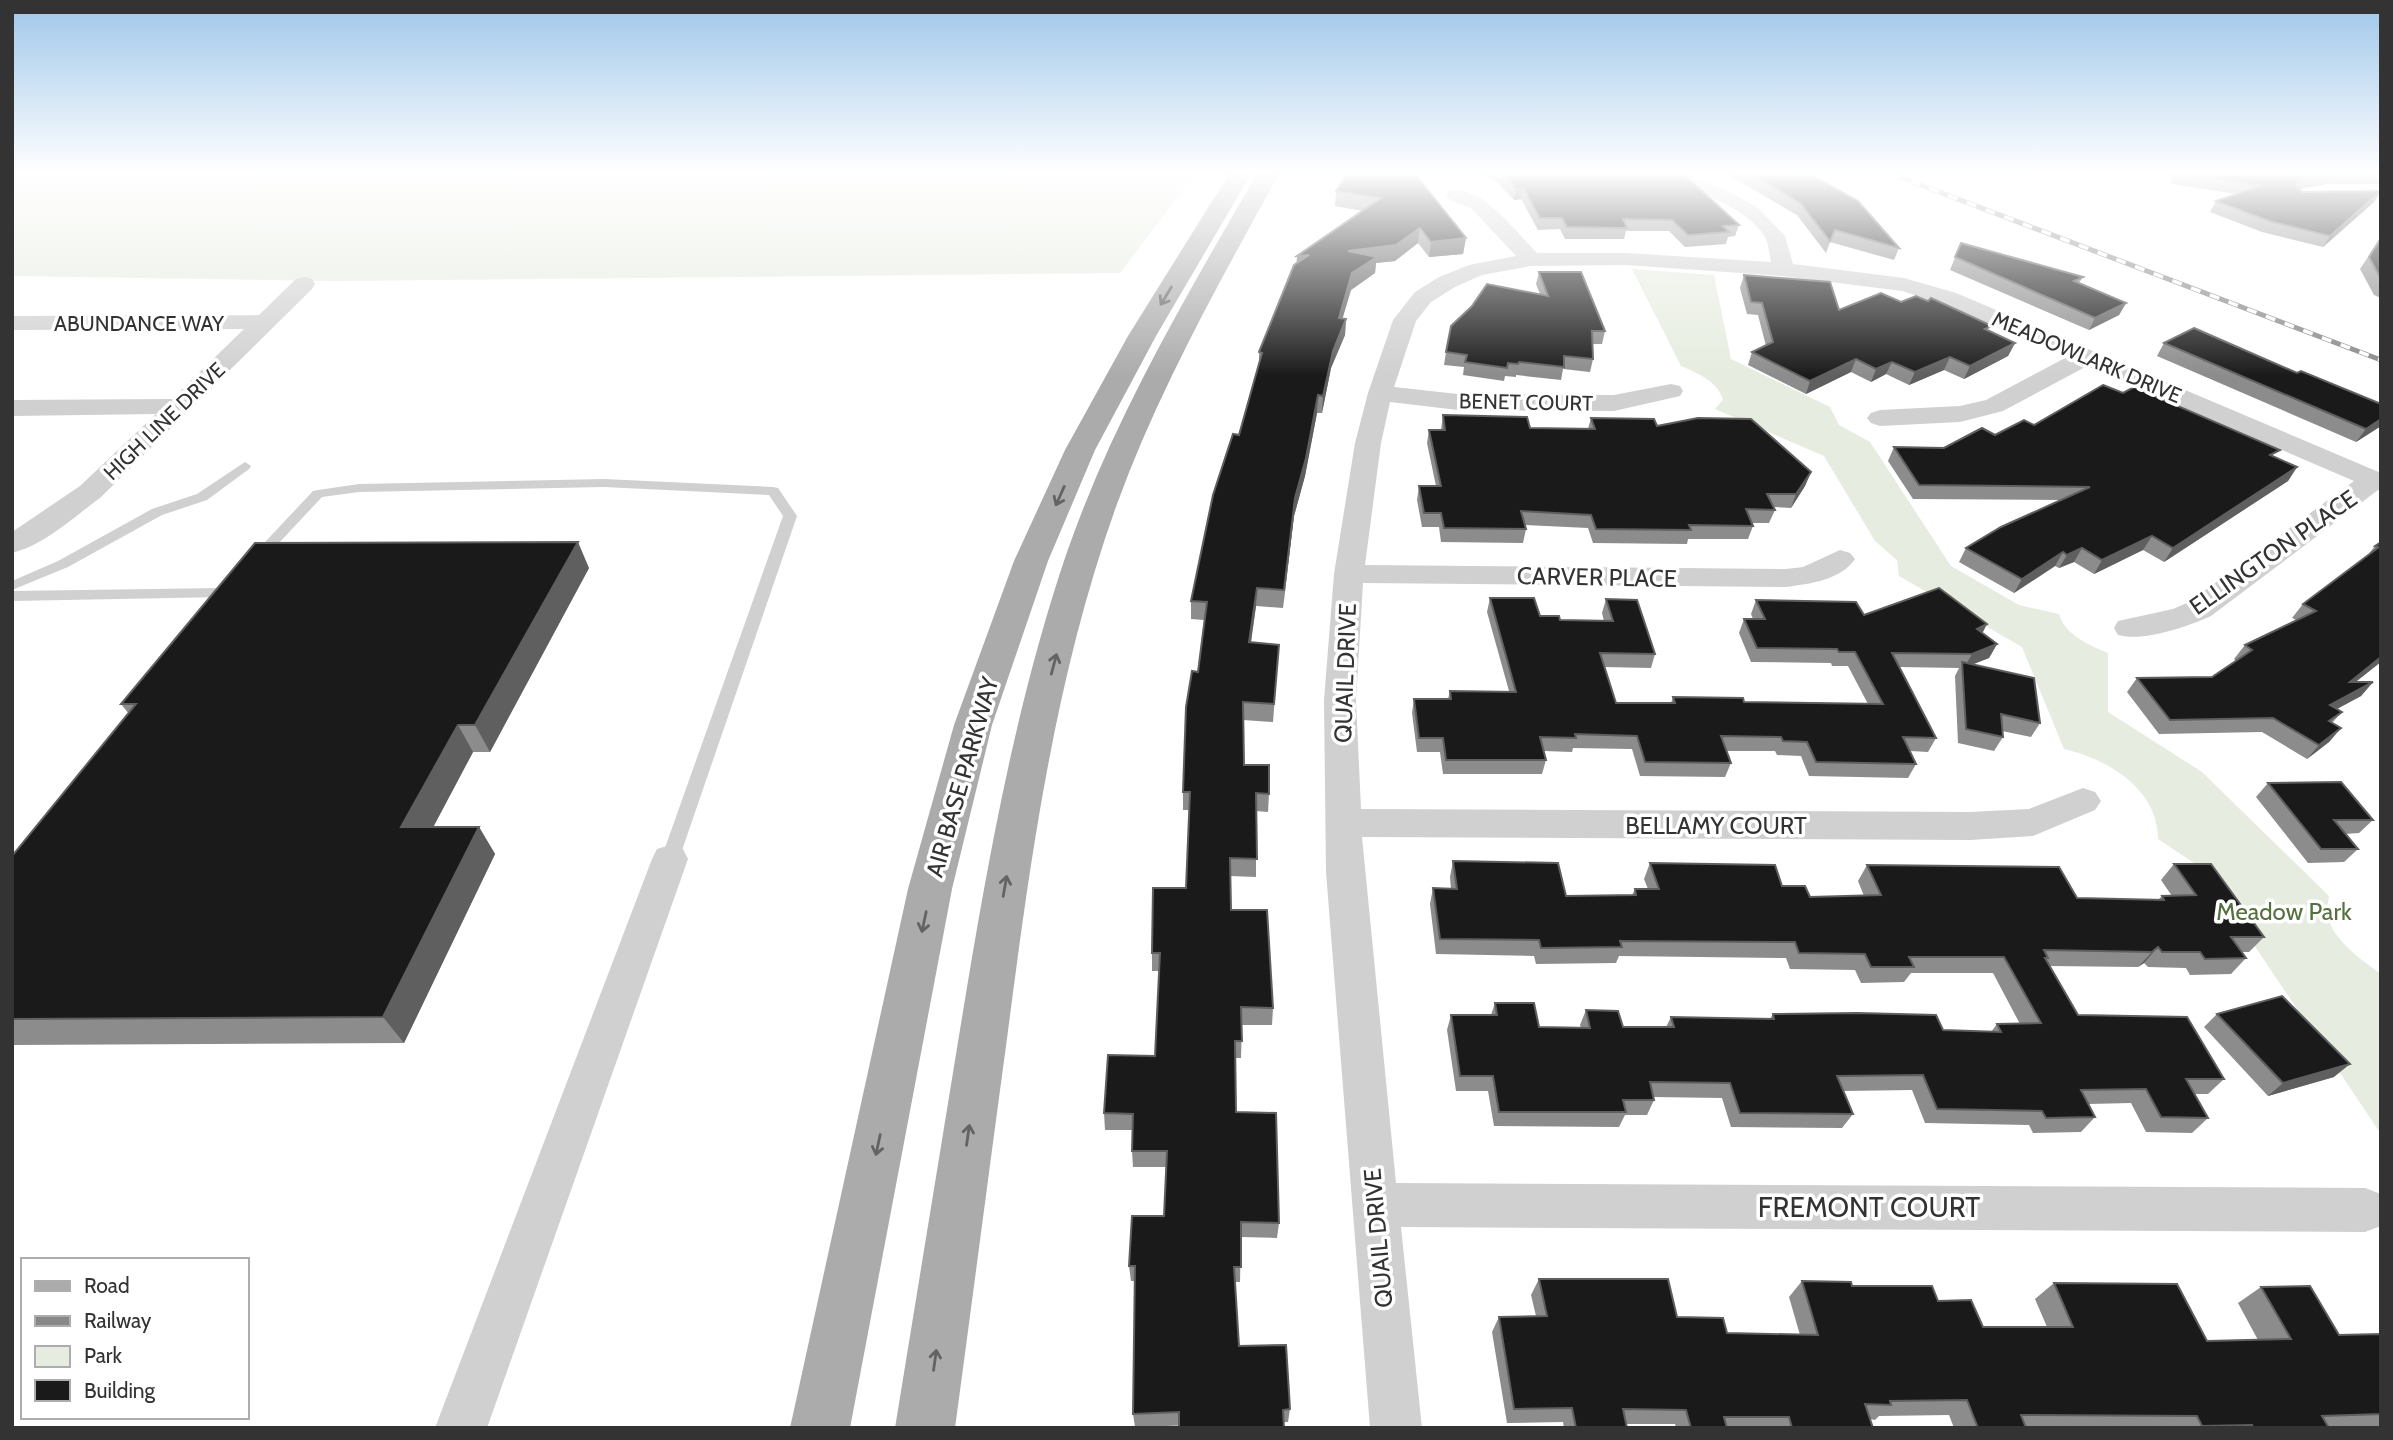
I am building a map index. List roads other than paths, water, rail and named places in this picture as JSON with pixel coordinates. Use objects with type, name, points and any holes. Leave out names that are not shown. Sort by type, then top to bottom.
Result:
[{"type":"main road","name":"AIR BASE PARKWAY","points":[[820,1428],[930,890],[973,725],[1031,561],[1080,450],[1142,336],[1199,241]]},
{"type":"main road","points":[[925,1428],[1004,888],[1037,726],[1076,580],[1121,454],[1175,339],[1230,241]]},
{"type":"street","points":[[1513,241],[1531,260]]},
{"type":"street","points":[[1776,241],[1783,269]]},
{"type":"street","name":"QUAIL DRIVE","points":[[1396,1428],[1345,872],[1340,700],[1349,575],[1368,443],[1380,393],[1405,320],[1423,297],[1447,282],[1477,270],[1531,260],[1626,259],[1783,269]]},
{"type":"street","name":"MEADOWLARK DRIVE","points":[[1783,269],[1904,285],[1948,298],[2377,481]]},
{"type":"street","name":"HIGH LINE DRIVE","points":[[12,544],[58,516],[89,492],[304,284]]},
{"type":"street","name":"ABUNDANCE WAY","points":[[12,323],[265,322]]},
{"type":"street","points":[[1880,418],[1960,414],[1994,406],[2086,357]]},
{"type":"street","name":"BENET COURT","points":[[1380,393],[1458,402],[1614,403],[1671,391]]},
{"type":"street","points":[[12,408],[179,407]]},
{"type":"street","name":"ELLINGTON PLACE","points":[[2129,628],[2180,618],[2200,609],[2377,481]]},
{"type":"street","name":"CARVER PLACE","points":[[1349,575],[1786,578],[1810,575],[1840,559]]},
{"type":"street","name":"BELLAMY COURT","points":[[1344,823],[1970,826],[2033,822],[2083,801]]},
{"type":"street","points":[[461,1428],[670,859]]},
{"type":"street","name":"FREMONT COURT","points":[[1374,1205],[2365,1210]]},
{"type":"lane","points":[[12,586],[63,564],[157,512],[202,497],[245,466]]},
{"type":"lane","points":[[208,614],[225,592],[318,494],[359,488],[604,483],[774,491],[790,516],[670,859]]},
{"type":"lane","points":[[12,596],[225,592]]},
{"type":"railway","points":[[2069,241],[2381,360]]},
{"type":"park label","name":"Meadow Park","points":[[2284,911]]}]
